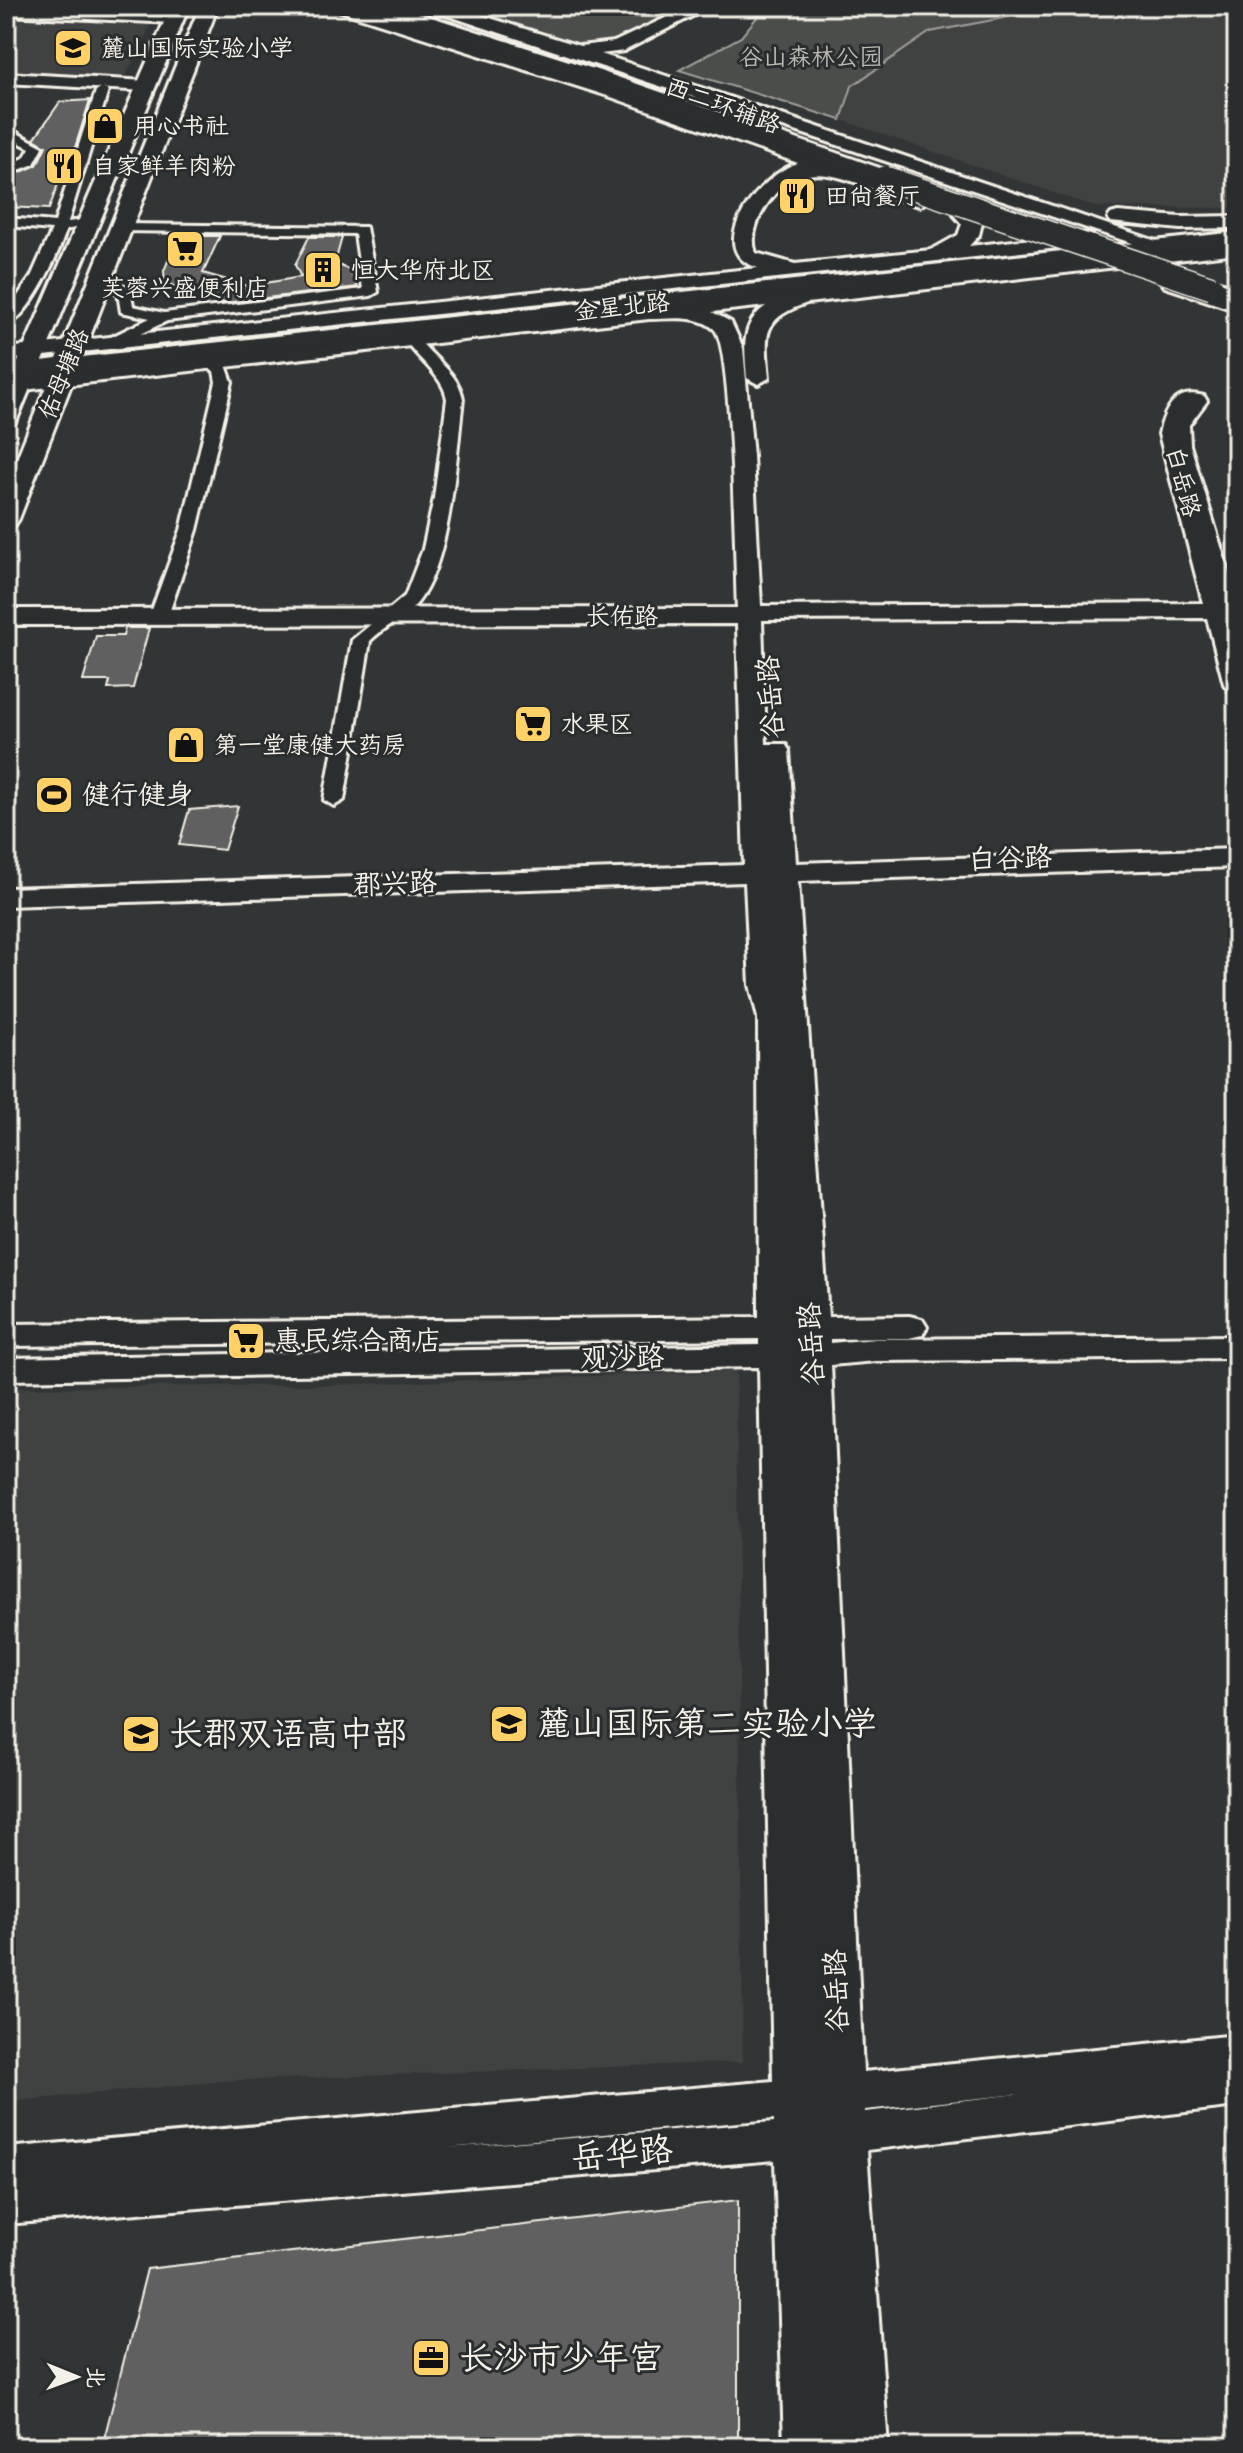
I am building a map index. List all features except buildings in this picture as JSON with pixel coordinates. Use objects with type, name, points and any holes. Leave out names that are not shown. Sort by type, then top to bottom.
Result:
[{"type":"highway","points":[[376,6],[438,16],[897,176],[1230,287]]},
{"type":"highway","points":[[404,6],[489,32],[897,176]]},
{"type":"highway","points":[[438,16],[518,61]]},
{"type":"highway","points":[[489,32],[565,47]]},
{"type":"main road","name":"佑母塘路","points":[[6,519],[209,6]]},
{"type":"main road","name":"佑母塘路","points":[[6,417],[19,369],[89,223],[177,13]]},
{"type":"main road","name":"金星北路","points":[[1155,244],[1237,231]]},
{"type":"main road","name":"金星北路","points":[[19,369],[69,361],[1077,252],[1237,239]]},
{"type":"street","name":"西二环辅路","points":[[340,6],[518,61],[832,171],[1160,279]]},
{"type":"street","points":[[565,47],[614,48],[706,6]]},
{"type":"street","points":[[609,61],[609,54],[706,6]]},
{"type":"street","points":[[6,12],[177,13]]},
{"type":"street","name":"西二环辅路","points":[[438,16],[565,47],[1155,244],[1230,287]]},
{"type":"street","points":[[6,78],[145,90]]},
{"type":"street","points":[[6,85],[102,91],[145,90]]},
{"type":"street","points":[[6,322],[21,308],[42,264],[56,245],[102,91]]},
{"type":"street","points":[[6,131],[37,147],[29,161],[6,171]]},
{"type":"street","points":[[691,281],[715,272],[727,262],[732,228],[740,209],[778,163],[776,155],[765,147]]},
{"type":"street","points":[[826,280],[748,256],[745,251],[746,229],[766,192],[789,172],[806,169],[832,171]]},
{"type":"street","points":[[1038,206],[1146,221],[1237,223]]},
{"type":"street","points":[[69,361],[209,364],[644,313],[826,280],[923,256],[961,242],[972,226],[964,215]]},
{"type":"street","points":[[6,222],[60,227],[89,223]]},
{"type":"street","points":[[1155,244],[1237,223]]},
{"type":"street","points":[[100,285],[125,290],[126,309],[164,317],[371,292],[361,230],[123,228]]},
{"type":"street","points":[[923,256],[1077,252],[1155,244],[1237,247]]},
{"type":"street","points":[[924,281],[1077,252]]},
{"type":"street","points":[[106,345],[691,281],[924,281],[1101,274],[1230,287]]},
{"type":"street","name":"谷岳路","points":[[826,280],[765,318],[756,331],[757,612],[771,868],[812,1341],[818,2116],[862,2447]]},
{"type":"street","points":[[644,313],[703,317],[724,326],[733,339],[738,429],[757,612]]},
{"type":"street","points":[[69,361],[164,317]]},
{"type":"street","points":[[334,800],[361,640],[371,627],[394,613],[416,593],[434,539],[455,399],[453,385],[440,375],[412,340]]},
{"type":"street","points":[[6,354],[19,369]]},
{"type":"street","points":[[161,610],[189,530],[224,382],[221,368],[209,364]]},
{"type":"street","name":"白岳路","points":[[1237,641],[1179,445],[1178,425],[1196,401],[1189,399],[1174,416],[1170,434],[1227,608],[1237,684]]},
{"type":"street","name":"长佑路","points":[[6,607],[394,613]]},
{"type":"street","name":"长佑路","points":[[6,617],[1227,608]]},
{"type":"street","name":"白谷路","points":[[771,868],[1237,851]]},
{"type":"street","name":"白谷路","points":[[771,868],[1237,858]]},
{"type":"street","points":[[771,868],[765,985],[773,1018],[777,1341],[818,2116],[810,2447]]},
{"type":"street","name":"郡兴路","points":[[6,885],[771,868]]},
{"type":"street","name":"郡兴路","points":[[6,897],[771,868]]},
{"type":"street","name":"观沙路","points":[[6,1335],[812,1341],[1237,1327]]},
{"type":"street","name":"观沙路","points":[[6,1369],[777,1341]]},
{"type":"street","name":"观沙路","points":[[812,1341],[876,1350],[1237,1347]]},
{"type":"street","name":"岳华路","points":[[6,2204],[818,2116],[1237,2053]]},
{"type":"street","name":"岳华路","points":[[6,2168],[1237,2087]]},
{"type":"shaded area","points":[[1025,6],[1237,6],[1237,202],[1229,208],[1095,207],[841,120],[852,86],[930,32],[1042,10]]},
{"type":"shaded area","name":"麓山国际实验小学","points":[[6,15],[152,22],[126,75],[102,79],[6,74]]},
{"type":"shaded area","name":"麓山国际第二实验小学","points":[[736,1371],[743,2062],[223,2081],[6,2102],[6,1388],[331,1385]]},
{"type":"green space","points":[[453,6],[576,6],[625,16],[669,18],[611,43],[577,44]]},
{"type":"green space","name":"谷山森林公园","points":[[766,6],[1021,6],[1045,10],[930,32],[852,86],[841,120],[679,70],[741,37]]},
{"type":"place","name":"麓山国际实验小学","points":[[73,48]]},
{"type":"place","name":"用心书社","points":[[105,126]]},
{"type":"place","name":"自家鲜羊肉粉","points":[[64,166]]},
{"type":"place","name":"田尚餐厅","points":[[797,196]]},
{"type":"place","name":"芙蓉兴盛便利店","points":[[185,249]]},
{"type":"place","name":"恒大华府北区","points":[[323,270]]},
{"type":"place","name":"水果区","points":[[533,724]]},
{"type":"place","name":"第一堂康健大药房","points":[[186,745]]},
{"type":"place","name":"健行健身","points":[[54,795]]},
{"type":"place","name":"惠民综合商店","points":[[246,1341]]},
{"type":"place","name":"麓山国际第二实验小学","points":[[509,1724]]},
{"type":"place","name":"长郡双语高中部","points":[[141,1734]]},
{"type":"place","name":"长沙市少年宫","points":[[431,2358]]}]
